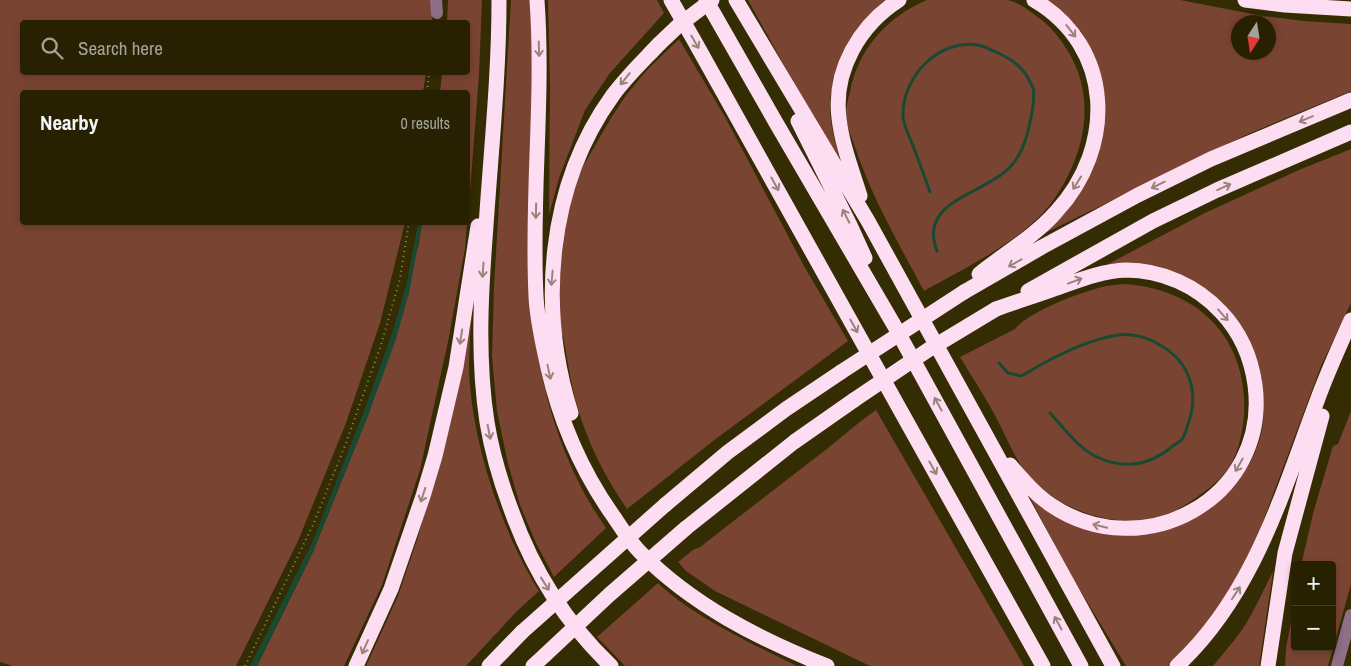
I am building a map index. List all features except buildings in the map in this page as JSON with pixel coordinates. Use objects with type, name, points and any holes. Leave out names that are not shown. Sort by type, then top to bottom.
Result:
[{"type":"highway","points":[[499,0],[497,84],[482,277],[483,385],[487,422],[495,461],[517,525],[543,582],[566,615],[611,666]]},
{"type":"highway","points":[[537,0],[540,68],[535,235],[536,298],[544,352],[562,420],[591,482],[608,509],[638,550],[656,567],[695,598],[727,618],[778,646],[828,666]]},
{"type":"highway","points":[[670,0],[696,42],[1043,666]]},
{"type":"highway","points":[[706,0],[894,325],[1081,666]]},
{"type":"highway","points":[[712,0],[679,25],[630,73],[599,117],[575,166],[562,210],[554,249],[551,284],[552,313],[558,361],[567,401],[579,439],[599,484],[619,516],[643,544],[669,570],[693,590],[752,625],[798,648],[828,666]]},
{"type":"highway","points":[[868,221],[843,143],[838,116],[839,89],[845,66],[855,45],[866,29],[884,10],[899,0]]},
{"type":"highway","points":[[489,666],[522,632],[728,452],[786,409],[964,292],[1056,212],[1079,181],[1090,158],[1096,135],[1099,110],[1095,82],[1086,55],[1073,33],[1061,18],[1034,0]]},
{"type":"highway","points":[[1245,0],[1285,5],[1351,8]]},
{"type":"highway","points":[[738,2],[850,225],[894,325]]},
{"type":"highway","points":[[738,2],[868,221],[1113,666]]},
{"type":"highway","points":[[980,278],[1203,163],[1351,100]]},
{"type":"highway","points":[[533,666],[609,595],[686,528],[794,442],[928,350],[996,309],[1153,221],[1244,178],[1351,132]]},
{"type":"highway","points":[[356,666],[391,589],[424,496],[435,456],[456,367],[475,241],[490,169]]},
{"type":"highway","points":[[992,446],[1029,487],[1051,505],[1071,516],[1096,526],[1116,529],[1137,529],[1160,525],[1184,517],[1202,505],[1221,489],[1236,470],[1248,448],[1255,423],[1257,399],[1250,357],[1239,334],[1212,302],[1195,289],[1169,278],[1127,270],[1104,272],[996,309]]},
{"type":"highway","points":[[1180,663],[1208,634],[1241,585],[1267,537],[1318,398],[1351,320]]},
{"type":"highway","points":[[1268,666],[1285,553],[1316,435],[1339,364],[1351,336]]},
{"type":"street","points":[[436,0],[437,13]]},
{"type":"street","points":[[1338,666],[1351,615]]},
{"type":"path","points":[[426,90],[429,75]]},
{"type":"path","points":[[245,666],[313,525],[346,443],[400,279],[409,225]]},
{"type":"shaded area","points":[[0,0],[431,0],[433,8],[432,20],[20,20],[20,75],[426,75],[423,90],[20,90],[20,225],[404,225],[380,323],[346,423],[298,541],[236,666],[13,666],[0,662]]},
{"type":"shaded area","points":[[448,0],[482,0],[479,74],[470,192],[470,90],[440,90],[442,75],[470,75],[470,20],[447,20]]},
{"type":"shaded area","points":[[511,0],[532,0],[536,342],[540,366],[545,391],[560,439],[580,485],[606,528],[554,577],[536,543],[520,505],[508,464],[497,411],[492,356],[494,287]]},
{"type":"shaded area","points":[[548,0],[657,0],[664,13],[610,73],[585,110],[559,178],[549,215],[550,84]]},
{"type":"shaded area","points":[[748,0],[886,0],[868,19],[835,76],[830,98],[830,109],[835,141],[841,162],[817,125]]},
{"type":"shaded area","points":[[927,0],[1007,0],[1017,3],[1026,9],[1051,28],[1069,53],[1078,72],[1085,110],[1079,149],[1072,167],[1052,202],[1040,216],[1026,229],[993,252],[924,291],[869,184],[850,132],[846,115],[854,76],[867,48],[876,36],[899,15]]},
{"type":"shaded area","points":[[1047,0],[1180,0],[1258,15],[1231,15],[1231,60],[1276,60],[1276,18],[1351,24],[1351,91],[1248,134],[1039,236],[1090,163],[1098,68],[1081,32]]},
{"type":"shaded area","points":[[679,39],[725,117],[804,266],[848,341],[713,441],[627,509],[598,459],[581,419],[575,397],[563,336],[560,333],[560,242],[578,175],[611,118],[627,94],[647,70]]},
{"type":"shaded area","points":[[1351,149],[1351,303],[1321,366],[1256,540],[1227,596],[1202,633],[1168,666],[1126,666],[1072,577],[1027,492],[1080,526],[1099,532],[1125,535],[1151,533],[1177,526],[1200,514],[1221,499],[1238,481],[1252,459],[1261,434],[1264,405],[1261,375],[1255,355],[1194,282],[1089,274],[1205,213],[1299,170]]},
{"type":"shaded area","points":[[418,225],[422,225],[409,293],[395,342],[369,413],[313,552],[257,666],[250,666],[312,543],[364,411],[393,331],[407,282]]},
{"type":"shaded area","points":[[422,225],[467,225],[465,248],[449,337],[420,470],[382,585],[344,666],[257,666],[313,552],[369,413],[419,243]]},
{"type":"shaded area","points":[[1125,284],[1152,288],[1176,296],[1196,308],[1214,323],[1228,342],[1238,364],[1243,389],[1244,416],[1236,454],[1227,471],[1211,487],[1190,502],[1168,514],[1133,522],[1104,518],[1082,512],[1061,502],[1033,480],[1017,459],[993,411],[960,357],[1015,329],[1022,322],[1043,309],[1102,287]]},
{"type":"shaded area","points":[[472,315],[469,368],[471,396],[482,454],[490,484],[512,541],[539,591],[516,612],[466,666],[366,666],[398,596],[417,540],[440,460]]},
{"type":"shaded area","points":[[876,410],[1024,666],[870,666],[715,591],[686,571],[678,562]]},
{"type":"shaded area","points":[[1351,411],[1351,584],[1336,637],[1336,561],[1302,561],[1314,510],[1333,446],[1338,444]]},
{"type":"shaded area","points":[[1273,572],[1259,666],[1213,666],[1247,622]]},
{"type":"shaded area","points":[[658,583],[688,607],[706,618],[797,666],[625,666],[597,637]]},
{"type":"shaded area","points":[[1291,622],[1291,651],[1332,651],[1328,666],[1285,666]]},
{"type":"waterway","points":[[930,192],[903,120],[905,99],[910,86],[926,62],[950,48],[978,45],[1001,54],[1022,69],[1033,88],[1034,96],[1026,140],[1015,161],[1000,176],[957,200],[945,209],[936,220],[933,234],[937,251]]},
{"type":"waterway","points":[[999,363],[1008,373],[1021,376],[1061,354],[1089,342],[1118,335],[1134,335],[1154,342],[1169,351],[1184,368],[1192,389],[1191,412],[1183,438],[1156,457],[1137,463],[1128,464],[1107,461],[1090,453],[1050,413]]}]
